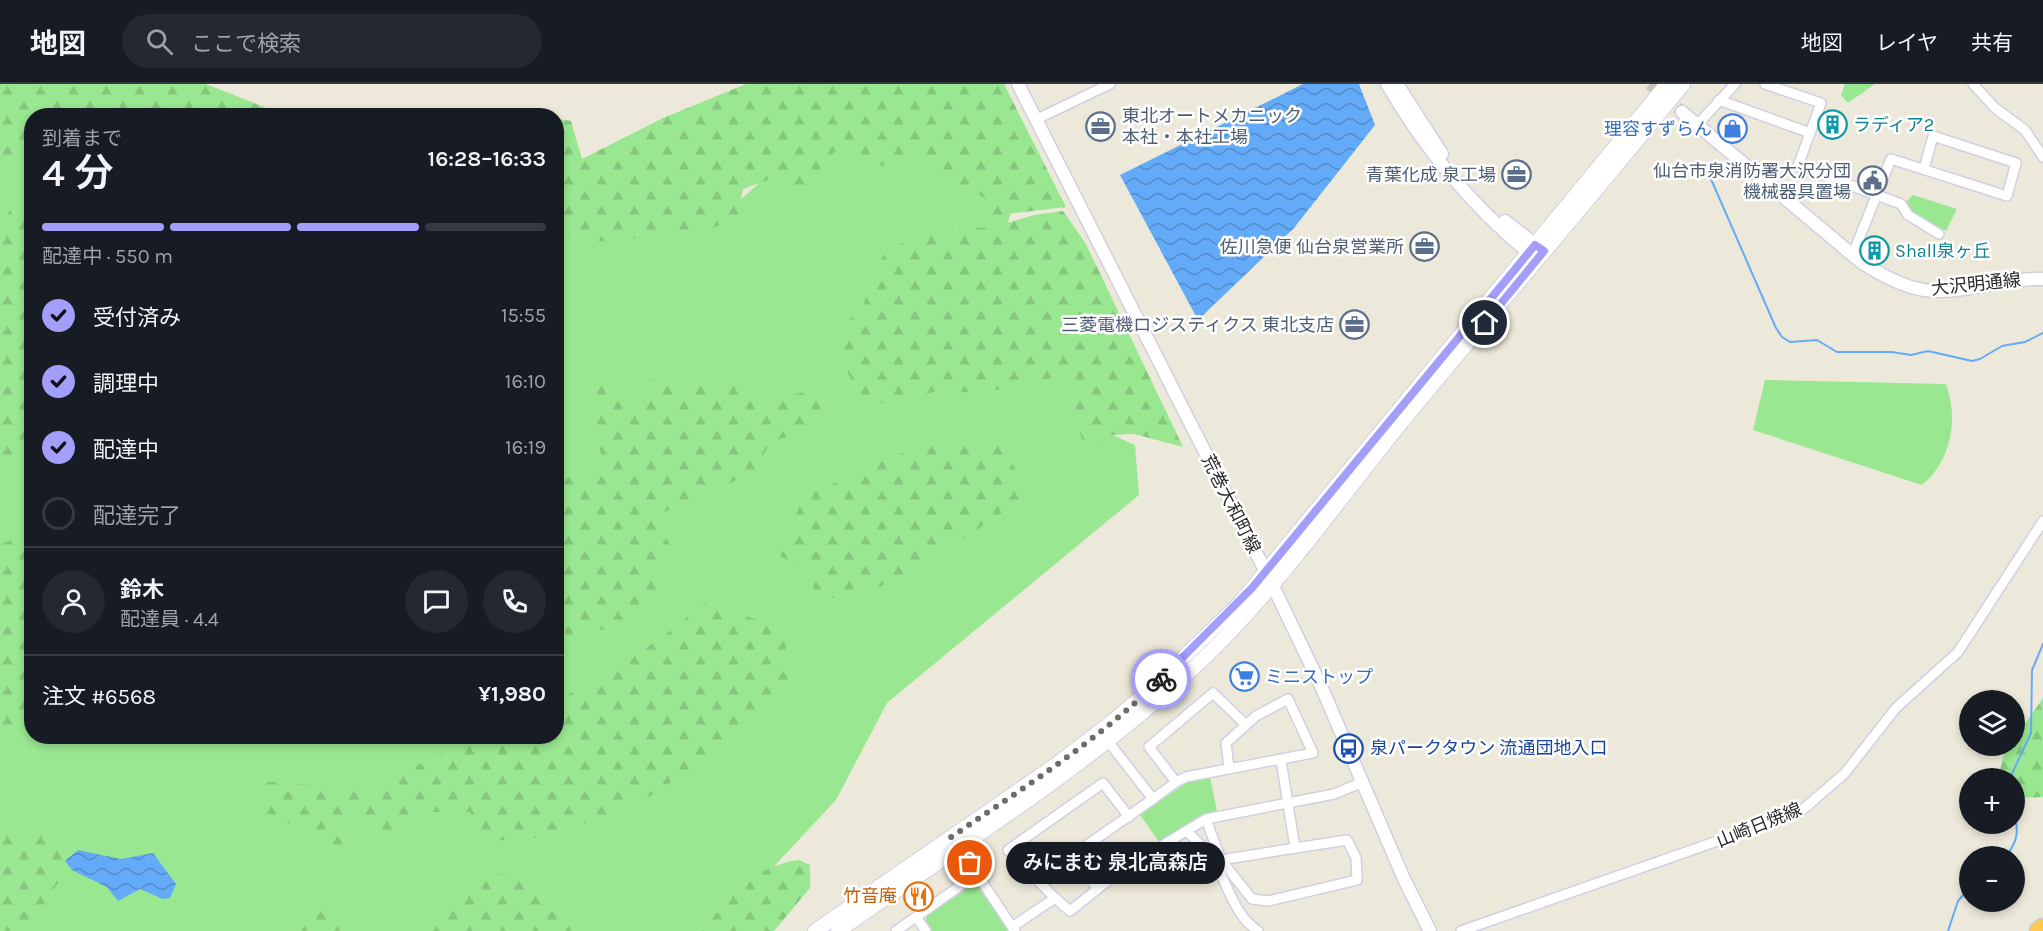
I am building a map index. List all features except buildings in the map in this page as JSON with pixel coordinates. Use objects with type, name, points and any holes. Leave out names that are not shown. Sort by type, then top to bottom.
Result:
[{"type":"highway","points":[[2038,931],[2043,928]]},
{"type":"main road","points":[[815,931],[955,842],[1107,740],[1199,663],[1536,252],[1667,84]]},
{"type":"main road","points":[[1536,252],[1683,84]]},
{"type":"main road","points":[[838,931],[1113,722],[1269,578]]},
{"type":"street","name":"荒巻大和町線","points":[[1018,84],[1269,578],[1364,782],[1404,879],[1430,931]]},
{"type":"street","points":[[1035,120],[1110,84]]},
{"type":"street","points":[[1386,84],[1413,129],[1440,165],[1484,213],[1536,252]]},
{"type":"street","points":[[1397,84],[1446,161],[1536,252]]},
{"type":"street","points":[[1698,124],[1735,84]]},
{"type":"street","points":[[1765,84],[1821,103],[1798,166],[1901,204],[1908,215],[1939,234]]},
{"type":"street","points":[[1973,84],[1995,108],[2025,130],[2043,157]]},
{"type":"street","points":[[1719,100],[1810,133]]},
{"type":"street","name":"大沢明通線","points":[[1682,112],[1853,254],[1886,278],[1916,289],[1942,291],[2023,278],[2043,279]]},
{"type":"street","points":[[1853,254],[1891,159],[2007,196],[2016,163],[1933,136],[1924,169]]},
{"type":"street","name":"山崎日焼線","points":[[1461,931],[1800,812],[1845,773],[1896,708],[1958,652],[2043,521]]},
{"type":"street","points":[[1176,782],[1149,747],[1213,693],[1245,724]]},
{"type":"street","points":[[1097,888],[1073,855],[1176,782],[1186,777],[1313,753],[1288,699],[1245,724],[1226,743],[1229,768]]},
{"type":"street","points":[[1107,740],[1153,799]]},
{"type":"street","points":[[1281,760],[1295,848]]},
{"type":"street","points":[[1129,817],[1103,783],[1008,850],[1070,911],[1097,888],[1206,819],[1334,794],[1364,782]]},
{"type":"street","points":[[1206,819],[1221,860],[1252,899],[1268,901],[1357,880],[1356,858],[1347,840],[1221,860]]},
{"type":"street","points":[[1187,831],[1212,859],[1224,886],[1250,925],[1258,931]]},
{"type":"street","points":[[955,842],[1014,929],[1055,898]]},
{"type":"street","points":[[896,931],[977,874]]},
{"type":"street","points":[[916,916],[926,931]]},
{"type":"green space","points":[[0,84],[206,84],[266,108],[24,108],[24,157],[0,155]]},
{"type":"green space","points":[[746,84],[1004,84],[1066,207],[983,217],[985,198],[911,159],[883,166],[839,147],[796,195],[771,179],[743,189],[737,218],[684,240],[667,226],[626,240],[586,240],[564,235],[564,120],[571,121],[582,159],[663,118]]},
{"type":"green space","points":[[1845,84],[1875,84],[1848,103],[1841,95]]},
{"type":"green space","points":[[837,139],[911,149],[1013,205],[1003,240],[1095,427],[1135,445],[1139,495],[887,703],[836,800],[724,920],[706,931],[0,931],[0,143],[24,140],[24,744],[564,744],[564,218],[729,210],[776,168]]},
{"type":"green space","points":[[1913,195],[1957,209],[1946,231],[1912,212],[1906,202]]},
{"type":"green space","points":[[24,207],[24,453],[0,462],[0,251],[9,211]]},
{"type":"green space","points":[[1063,211],[1086,244],[1183,447],[1134,434],[1109,435],[1086,457],[1066,375],[978,394],[942,389],[895,405],[861,400],[832,340],[864,303],[874,268],[890,247],[959,227],[990,228],[1034,215]]},
{"type":"green space","points":[[608,378],[641,416],[645,379],[737,384],[768,398],[826,389],[832,402],[820,426],[770,442],[755,472],[655,516],[676,557],[655,574],[660,601],[611,632],[595,628],[581,639],[566,634],[564,630],[564,477],[605,474],[586,381]]},
{"type":"green space","points":[[1765,380],[1946,384],[1950,398],[1952,425],[1946,452],[1932,475],[1922,485],[1753,430]]},
{"type":"green space","points":[[955,441],[1005,444],[1026,496],[960,541],[860,598],[817,598],[809,573],[780,556],[803,497],[920,445]]},
{"type":"green space","points":[[24,533],[24,721],[0,732],[0,545]]},
{"type":"green space","points":[[704,603],[787,629],[785,658],[789,682],[728,744],[629,810],[536,838],[477,842],[470,812],[416,812],[386,838],[353,818],[332,822],[359,846],[343,856],[328,852],[309,833],[267,813],[260,781],[373,789],[458,744],[564,744],[564,696],[634,656]]},
{"type":"green space","points":[[2043,698],[2043,797],[2025,798],[2025,768],[2000,768],[2003,756],[2025,756],[2025,724]]},
{"type":"green space","points":[[1210,777],[1217,811],[1205,814],[1160,843],[1140,815],[1186,783]]},
{"type":"green space","points":[[39,832],[65,844],[73,859],[27,931],[0,931],[0,834]]},
{"type":"green space","points":[[799,860],[810,865],[810,888],[774,931],[702,931],[722,906],[756,876],[783,863]]},
{"type":"green space","points":[[493,874],[515,874],[534,882],[585,931],[422,931],[459,888]]},
{"type":"green space","points":[[972,885],[979,886],[1011,931],[931,931],[926,924],[926,917]]},
{"type":"green space","points":[[336,905],[342,912],[348,931],[286,931],[305,908]]},
{"type":"water","points":[[1303,84],[1359,84],[1375,125],[1294,228],[1198,320],[1120,175]]},
{"type":"water","points":[[78,850],[121,859],[153,853],[176,884],[170,898],[163,899],[140,889],[118,901],[107,887],[72,870],[65,861]]},
{"type":"waterway","points":[[1707,170],[1776,328],[1782,337],[1790,342],[1817,340],[1837,352],[1892,352],[1911,355],[1928,351],[1972,361],[2002,346],[2025,342],[2043,333]]},
{"type":"waterway","points":[[2015,768],[2031,733],[2032,670],[2043,644]]},
{"type":"waterway","points":[[2012,846],[2016,834]]},
{"type":"waterway","points":[[1948,931],[1959,900]]},
{"type":"tunnel","points":[[1650,84],[1682,112]]},
{"type":"way so far","points":[[970,863],[951,837],[1057,764],[1113,722],[1161,679]]},
{"type":"place","name":"ラディア2","points":[[1832,125]]},
{"type":"place","name":"東北オートメカニック 本社・本社工場","points":[[1101,126]]},
{"type":"place","name":"理容すずらん","points":[[1733,129]]},
{"type":"place","name":"青葉化成 泉工場","points":[[1517,175]]},
{"type":"place","name":"仙台市泉消防署大沢分団 機械器具置場","points":[[1872,181]]},
{"type":"place","name":"佐川急便 仙台泉営業所","points":[[1425,247]]},
{"type":"place","name":"Shall泉ヶ丘","points":[[1874,251]]},
{"type":"place","name":"三菱電機ロジスティクス 東北支店","points":[[1355,325]]},
{"type":"place","name":"ミニストップ","points":[[1244,677]]},
{"type":"place","name":"泉パークタウン 流通団地入口","points":[[1349,748]]},
{"type":"place","name":"みにまむ 泉北高森店","points":[[970,863]]},
{"type":"place","name":"竹音庵","points":[[918,896]]},
{"type":"route","points":[[1161,679],[1239,604],[1535,245],[1544,251],[1485,323]]}]
